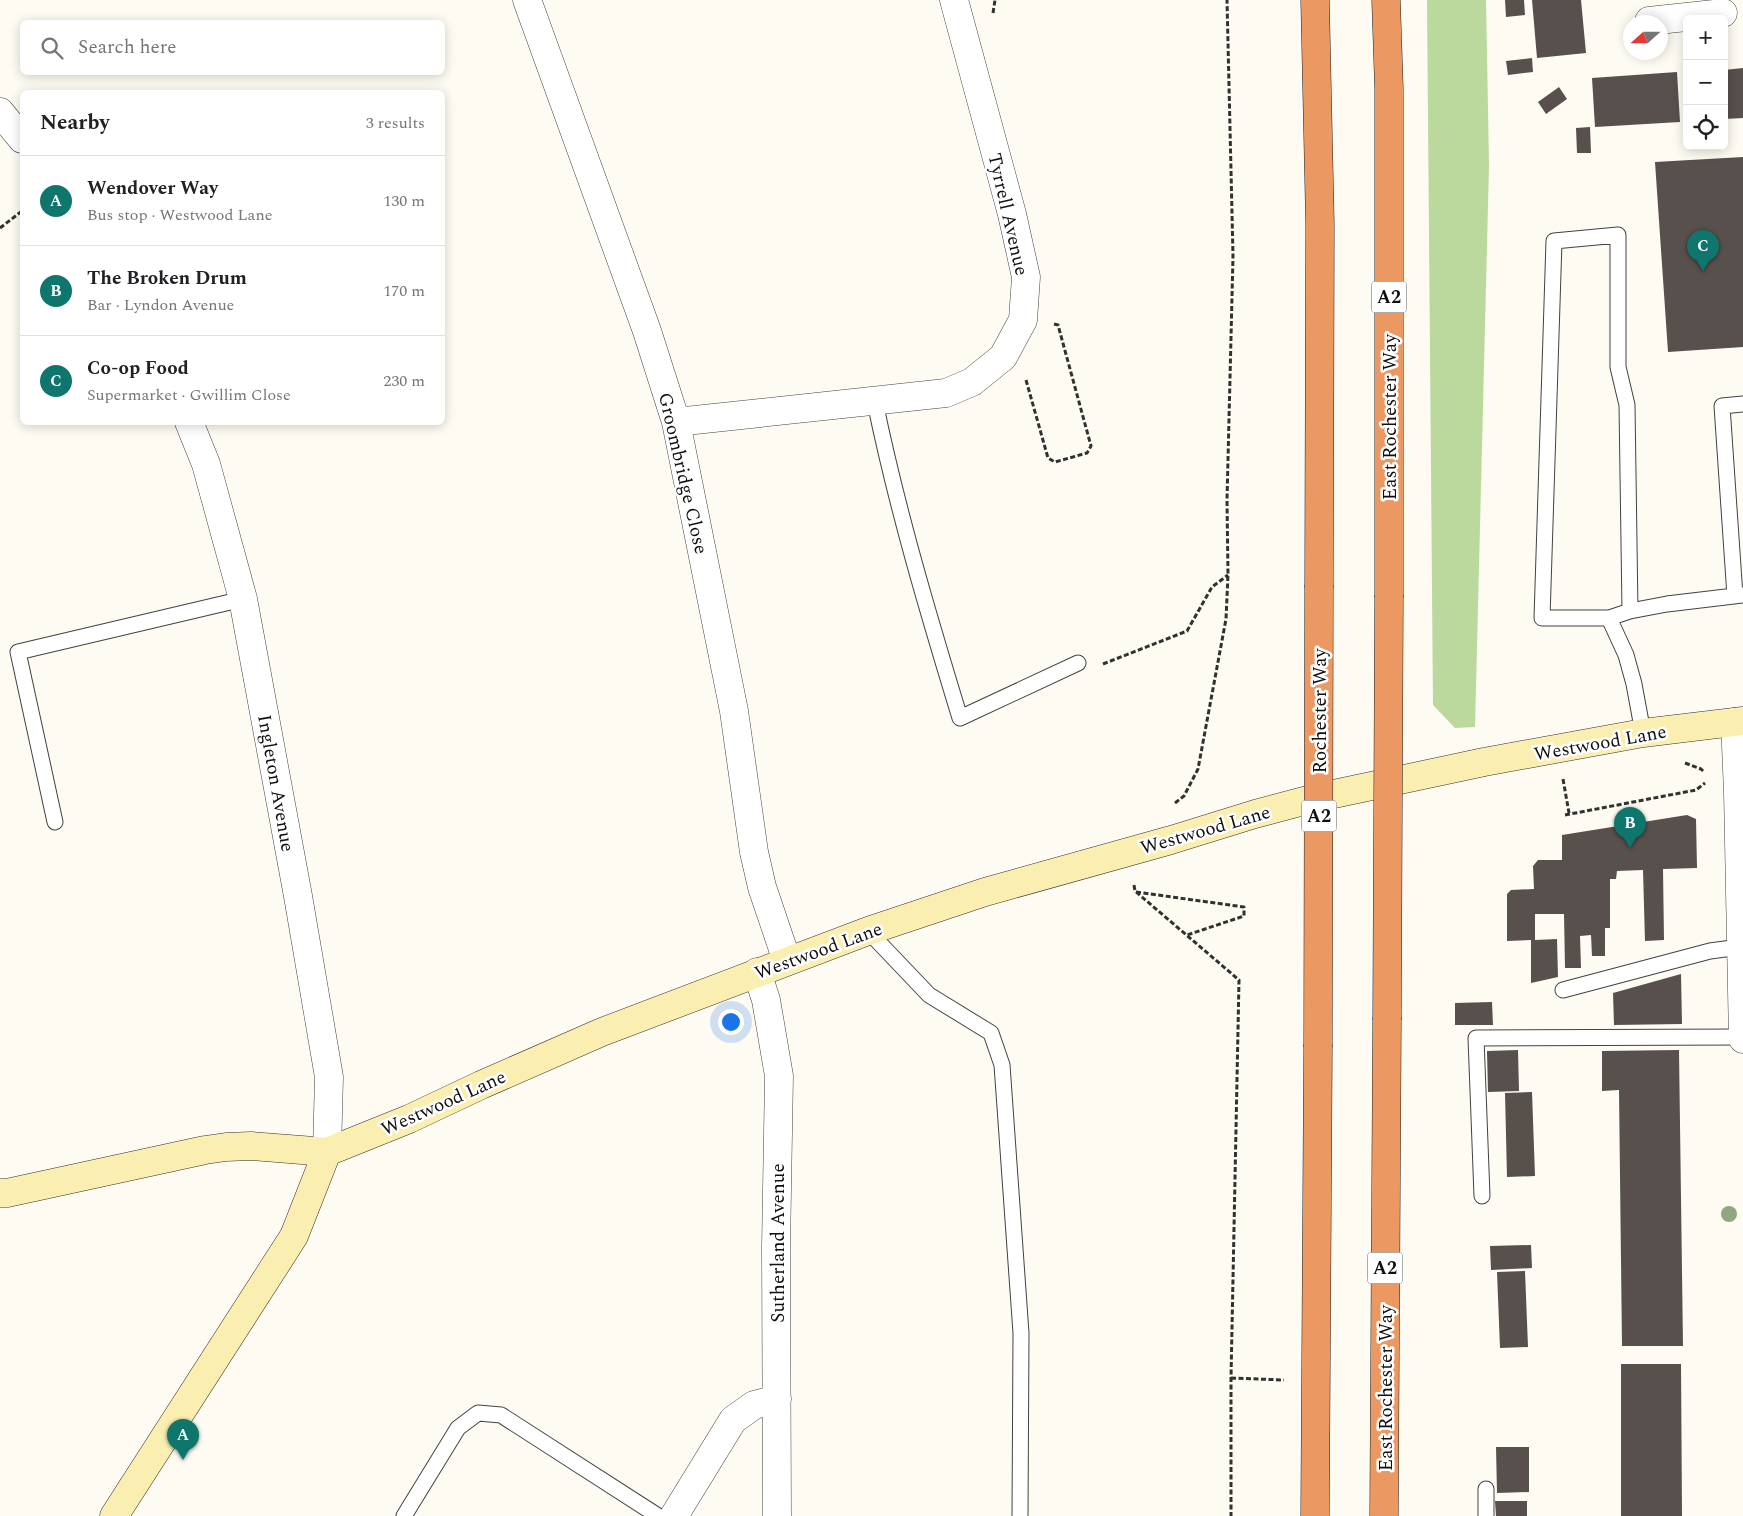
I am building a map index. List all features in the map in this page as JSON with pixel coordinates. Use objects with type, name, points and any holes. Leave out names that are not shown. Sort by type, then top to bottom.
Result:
[{"type":"highway","name":"Rochester Way","points":[[1314,1516],[1318,1047],[1320,224],[1315,0]]},
{"type":"highway","name":"East Rochester Way","points":[[1384,1516],[1389,595],[1389,99],[1386,0]]},
{"type":"street","name":"Groombridge Close","points":[[527,0],[647,331],[676,422],[732,702],[754,852],[762,887],[787,961]]},
{"type":"street","name":"Tyrrell Avenue","points":[[676,422],[946,393],[972,382],[1003,357],[1023,320],[1026,277],[1012,214],[954,0]]},
{"type":"street","points":[[1664,15],[1682,8],[1723,13]]},
{"type":"street","points":[[0,112],[20,137]]},
{"type":"street","name":"Ingleton Avenue","points":[[190,425],[206,464],[243,599],[298,896],[328,1077],[327,1152]]},
{"type":"street","points":[[1739,721],[1738,792],[1743,1038]]},
{"type":"street","name":"Westwood Lane","points":[[327,1152],[410,1119],[481,1085],[602,1032],[787,961],[985,892],[1315,798],[1484,762],[1643,733],[1739,721]]},
{"type":"street","name":"Sutherland Avenue","points":[[757,972],[766,1000],[779,1076],[776,1247],[777,1516]]},
{"type":"street","points":[[0,1193],[226,1146],[327,1152],[294,1236],[114,1516]]},
{"type":"street","points":[[674,1516],[733,1420],[754,1406],[777,1399]]},
{"type":"lane","points":[[1630,611],[1627,405],[1618,367],[1618,235],[1554,241],[1542,618],[1609,618],[1630,611],[1739,595],[1722,406],[1743,404]]},
{"type":"lane","points":[[875,402],[889,469],[930,622],[960,718],[1073,665]]},
{"type":"lane","points":[[55,822],[18,652],[243,599]]},
{"type":"lane","points":[[1609,618],[1626,655],[1634,684],[1643,733]]},
{"type":"lane","points":[[868,932],[929,996],[991,1033],[1002,1065],[1021,1333],[1020,1516]]},
{"type":"lane","points":[[1563,990],[1710,951],[1740,947]]},
{"type":"lane","points":[[1482,1196],[1476,1038],[1743,1038]]},
{"type":"lane","points":[[404,1516],[458,1428],[478,1413],[501,1415],[658,1516]]},
{"type":"lane","points":[[1486,1489],[1486,1516]]},
{"type":"path","points":[[1170,806],[1184,796],[1198,769],[1226,619],[1233,256],[1227,0]]},
{"type":"path","points":[[0,228],[20,213]]},
{"type":"path","points":[[1003,357],[1025,373],[1048,458],[1055,462],[1087,453],[1091,446],[1058,325],[1024,311]]},
{"type":"path","points":[[1073,665],[1097,667],[1187,631],[1212,587],[1228,575]]},
{"type":"path","points":[[1563,779],[1567,814],[1696,790],[1710,780]]},
{"type":"path","points":[[1186,936],[1244,916],[1244,907],[1135,891],[1186,936],[1239,980],[1231,1516]]},
{"type":"path","points":[[1232,1378],[1262,1379]]},
{"type":"green space","points":[[1427,0],[1486,0],[1489,165],[1475,727],[1455,728],[1433,705]]},
{"type":"building","points":[[1505,0],[1524,0],[1525,15],[1506,17]]},
{"type":"building","points":[[1532,0],[1581,0],[1586,53],[1537,58]]},
{"type":"building","points":[[1532,58],[1533,72],[1508,75],[1506,61]]},
{"type":"building","points":[[1743,68],[1743,118],[1728,119],[1728,70]]},
{"type":"building","points":[[1677,72],[1680,122],[1595,127],[1592,78]]},
{"type":"building","points":[[1559,87],[1567,99],[1546,114],[1538,102]]},
{"type":"building","points":[[1590,127],[1591,153],[1577,153],[1576,128]]},
{"type":"building","points":[[1743,157],[1743,347],[1668,352],[1655,162]]},
{"type":"building","points":[[1687,815],[1696,819],[1697,868],[1663,869],[1664,940],[1645,941],[1643,870],[1617,871],[1616,879],[1610,879],[1610,928],[1605,928],[1605,956],[1592,956],[1591,935],[1580,936],[1581,968],[1565,968],[1564,914],[1535,914],[1535,940],[1557,939],[1558,977],[1531,983],[1531,940],[1507,941],[1507,894],[1511,890],[1534,889],[1533,866],[1538,860],[1562,860],[1562,835]]},
{"type":"building","points":[[1681,974],[1682,1024],[1614,1025],[1613,993]]},
{"type":"building","points":[[1492,1002],[1493,1025],[1455,1025],[1455,1003]]},
{"type":"building","points":[[1518,1050],[1519,1091],[1488,1092],[1487,1051]]},
{"type":"building","points":[[1679,1050],[1683,1346],[1622,1346],[1619,1090],[1602,1091],[1602,1051]]},
{"type":"building","points":[[1532,1092],[1535,1176],[1507,1177],[1505,1093]]},
{"type":"building","points":[[1531,1245],[1532,1268],[1491,1270],[1490,1246]]},
{"type":"building","points":[[1525,1271],[1528,1347],[1500,1348],[1497,1272]]},
{"type":"building","points":[[1621,1364],[1681,1364],[1682,1516],[1621,1516]]},
{"type":"building","points":[[1496,1447],[1529,1447],[1529,1492],[1497,1493]]},
{"type":"building","points":[[1495,1501],[1527,1501],[1527,1516],[1496,1516]]},
{"type":"place","name":"Co-op Food","points":[[1703,271]]},
{"type":"place","name":"The Broken Drum","points":[[1630,848]]},
{"type":"place","name":"Wendover Way","points":[[183,1460]]}]
